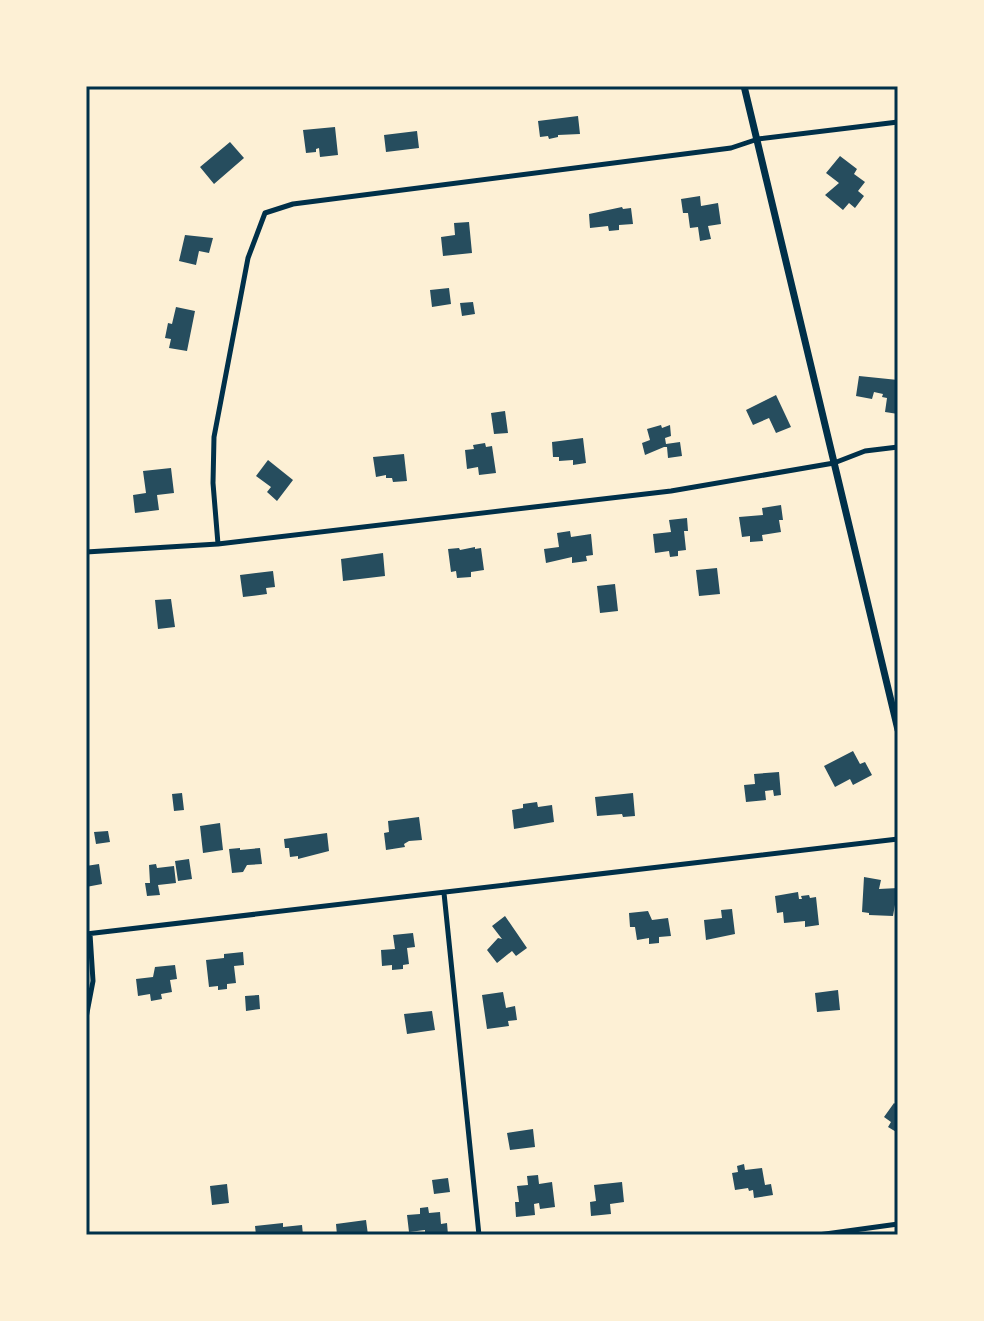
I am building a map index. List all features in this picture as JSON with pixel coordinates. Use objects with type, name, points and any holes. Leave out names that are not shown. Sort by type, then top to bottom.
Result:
[{"type":"street","points":[[744,86],[898,730]]},
{"type":"street","points":[[218,544],[213,483],[214,437],[248,258],[265,213],[293,204],[731,148],[758,139],[898,122]]},
{"type":"street","points":[[86,552],[218,544],[671,491],[834,463],[865,451],[898,447]]},
{"type":"street","points":[[86,1018],[93,981],[88,934],[898,839]]},
{"type":"street","points":[[444,893],[479,1235]]},
{"type":"street","points":[[818,1235],[898,1224]]},
{"type":"building","points":[[578,116],[580,134],[558,135],[549,139],[548,136],[540,137],[538,121]]},
{"type":"building","points":[[335,127],[338,155],[320,157],[319,148],[316,152],[306,153],[303,130]]},
{"type":"building","points":[[417,131],[419,148],[386,152],[384,135]]},
{"type":"building","points":[[230,142],[244,158],[214,184],[200,167]]},
{"type":"building","points":[[840,156],[857,169],[854,174],[865,182],[858,191],[864,196],[855,208],[849,203],[843,210],[825,195],[839,183],[826,173]]},
{"type":"building","points":[[700,196],[701,206],[718,203],[721,224],[708,226],[711,239],[700,241],[698,227],[690,228],[688,213],[683,213],[681,199]]},
{"type":"building","points":[[631,208],[633,224],[619,225],[619,230],[609,231],[608,226],[590,228],[589,214]]},
{"type":"building","points":[[469,222],[472,253],[443,256],[441,237],[455,235],[454,223]]},
{"type":"building","points":[[185,235],[213,238],[209,253],[199,251],[196,265],[179,261]]},
{"type":"building","points":[[449,288],[451,304],[432,307],[430,290]]},
{"type":"building","points":[[473,302],[475,314],[462,316],[460,303]]},
{"type":"building","points":[[176,307],[195,311],[187,351],[169,348],[171,339],[165,338]]},
{"type":"building","points":[[859,376],[898,380],[898,414],[885,412],[887,398],[882,397],[883,394],[874,392],[872,399],[856,396]]},
{"type":"building","points":[[776,395],[791,427],[776,433],[769,418],[753,425],[746,410]]},
{"type":"building","points":[[505,411],[508,433],[494,434],[491,413]]},
{"type":"building","points":[[661,425],[662,428],[670,425],[671,436],[665,438],[666,444],[680,442],[682,456],[668,458],[667,447],[645,455],[642,443],[650,440],[647,429]]},
{"type":"building","points":[[583,438],[586,463],[573,465],[573,460],[559,461],[559,457],[553,457],[552,442]]},
{"type":"building","points":[[485,443],[486,447],[492,446],[496,473],[479,475],[478,467],[467,469],[465,450]]},
{"type":"building","points":[[404,454],[407,481],[393,482],[386,475],[376,477],[373,457]]},
{"type":"building","points":[[268,460],[293,480],[277,501],[267,492],[271,487],[256,476]]},
{"type":"building","points":[[171,468],[174,493],[157,495],[159,510],[135,513],[133,495],[146,493],[143,471]]},
{"type":"building","points":[[781,505],[781,532],[762,535],[763,541],[750,542],[750,536],[742,537],[739,517],[763,515],[762,508]]},
{"type":"building","points":[[687,518],[688,531],[684,531],[686,550],[670,557],[669,551],[655,553],[653,534],[671,532],[669,520]]},
{"type":"building","points":[[570,531],[571,537],[591,534],[593,555],[586,556],[587,561],[572,563],[572,557],[546,563],[544,549],[559,547],[557,533]]},
{"type":"building","points":[[481,548],[484,570],[471,572],[471,577],[457,578],[456,571],[451,572],[448,549]]},
{"type":"building","points":[[383,553],[385,576],[343,581],[341,559]]},
{"type":"building","points":[[717,568],[720,594],[699,596],[696,570]]},
{"type":"building","points":[[273,571],[275,587],[266,588],[267,594],[243,597],[240,575]]},
{"type":"building","points":[[615,584],[618,611],[600,613],[597,586]]},
{"type":"building","points":[[171,599],[175,627],[158,629],[155,600]]},
{"type":"building","points":[[853,751],[860,764],[865,762],[872,775],[853,785],[850,779],[835,787],[824,766]]},
{"type":"building","points":[[779,772],[781,795],[774,796],[773,790],[765,791],[766,800],[746,802],[744,785],[755,784],[754,774]]},
{"type":"building","points":[[182,793],[184,810],[174,811],[172,794]]},
{"type":"building","points":[[633,793],[635,816],[597,816],[595,797]]},
{"type":"building","points":[[537,802],[538,807],[552,805],[554,822],[514,829],[512,810]]},
{"type":"building","points":[[419,817],[422,840],[409,841],[404,844],[405,847],[386,850],[384,833],[389,832],[388,821]]},
{"type":"building","points":[[220,823],[223,850],[203,853],[200,826]]},
{"type":"building","points":[[108,831],[110,842],[96,844],[94,832]]},
{"type":"building","points":[[327,833],[329,851],[298,859],[298,856],[290,857],[289,848],[285,848],[284,839]]},
{"type":"building","points":[[260,848],[262,864],[247,865],[243,872],[232,873],[229,849]]},
{"type":"building","points":[[189,859],[192,879],[178,881],[175,861]]},
{"type":"building","points":[[99,864],[102,884],[86,887],[86,866]]},
{"type":"building","points":[[156,864],[157,868],[174,866],[176,883],[158,885],[160,895],[147,896],[145,883],[150,883],[149,865]]},
{"type":"building","points":[[864,877],[881,880],[879,889],[898,888],[893,916],[862,912]]},
{"type":"building","points":[[798,892],[799,899],[809,895],[810,898],[816,897],[819,925],[805,927],[805,921],[784,923],[783,912],[777,913],[775,896]]},
{"type":"building","points":[[732,909],[735,934],[706,940],[704,920],[722,918],[721,910]]},
{"type":"building","points":[[648,911],[652,920],[668,918],[671,936],[659,937],[659,943],[649,944],[649,938],[637,940],[635,927],[630,927],[629,913]]},
{"type":"building","points":[[505,916],[527,948],[516,956],[512,951],[497,963],[487,950],[498,938],[502,939],[492,926]]},
{"type":"building","points":[[413,933],[415,947],[407,948],[409,964],[403,965],[403,969],[392,970],[392,965],[382,966],[381,950],[395,949],[393,935]]},
{"type":"building","points":[[243,952],[244,965],[234,966],[236,983],[227,984],[227,989],[209,987],[206,960]]},
{"type":"building","points":[[175,965],[177,979],[170,980],[172,992],[161,994],[162,999],[151,1001],[150,994],[138,996],[136,979],[153,977],[155,967]]},
{"type":"building","points":[[838,990],[840,1010],[817,1012],[815,993]]},
{"type":"building","points":[[503,992],[506,1008],[515,1006],[517,1020],[508,1021],[509,1026],[487,1029],[482,995]]},
{"type":"building","points":[[259,995],[260,1009],[246,1011],[245,996]]},
{"type":"building","points":[[432,1011],[435,1030],[407,1034],[404,1014]]},
{"type":"building","points":[[894,1103],[898,1106],[898,1133],[888,1127],[891,1122],[884,1117]]},
{"type":"building","points":[[533,1129],[535,1147],[510,1150],[507,1133]]},
{"type":"building","points":[[744,1164],[745,1170],[762,1168],[765,1185],[771,1184],[773,1195],[754,1198],[753,1190],[735,1190],[732,1173],[738,1172],[737,1166]]},
{"type":"building","points":[[538,1175],[539,1184],[552,1182],[555,1207],[540,1209],[539,1203],[534,1204],[535,1215],[516,1217],[515,1202],[519,1202],[517,1186],[528,1185],[527,1176]]},
{"type":"building","points":[[448,1178],[450,1192],[434,1194],[432,1180]]},
{"type":"building","points":[[622,1182],[624,1202],[610,1204],[611,1214],[591,1216],[590,1202],[596,1201],[594,1185]]},
{"type":"building","points":[[227,1184],[229,1203],[212,1205],[210,1186]]},
{"type":"building","points":[[428,1207],[429,1213],[440,1212],[441,1224],[447,1223],[448,1235],[429,1235],[425,1234],[425,1230],[409,1232],[407,1215],[420,1214],[420,1208]]},
{"type":"building","points":[[366,1220],[368,1235],[337,1235],[336,1224]]},
{"type":"building","points":[[283,1223],[283,1227],[302,1225],[303,1235],[256,1235],[255,1226]]}]
